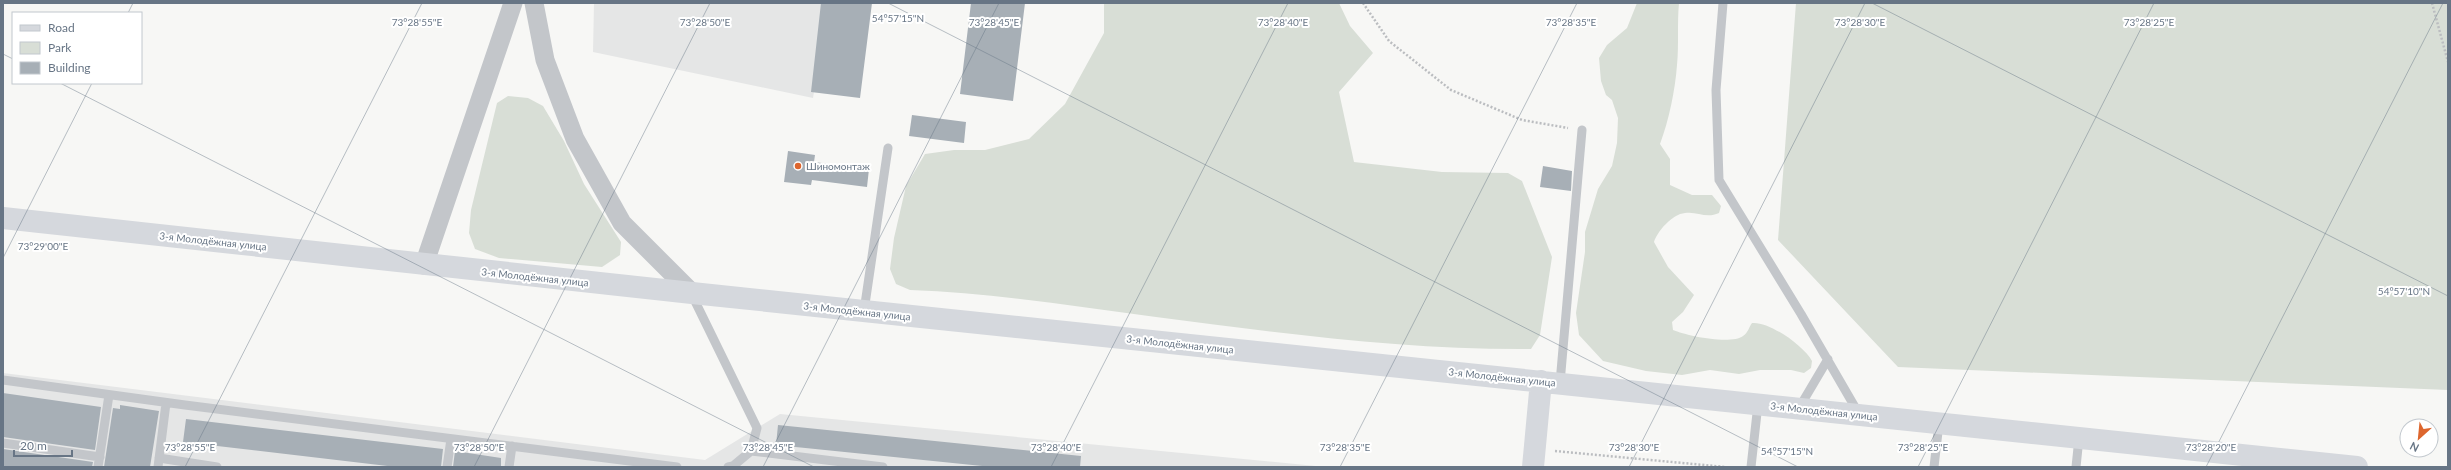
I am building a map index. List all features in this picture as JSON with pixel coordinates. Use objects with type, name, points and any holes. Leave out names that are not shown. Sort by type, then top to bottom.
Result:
[{"type":"main road","name":"3-я Молодёжная улица","points":[[3,218],[692,294],[2356,467]]},
{"type":"main road","points":[[1533,458],[1550,382]]},
{"type":"street","points":[[424,265],[513,3]]},
{"type":"street","points":[[534,3],[545,60],[574,139],[622,223],[692,294]]},
{"type":"lane","points":[[1723,3],[1716,90],[1719,180],[1828,359],[1859,415]]},
{"type":"lane","points":[[1550,382],[1582,130]]},
{"type":"lane","points":[[864,311],[888,148]]},
{"type":"lane","points":[[692,294],[757,428],[752,451],[733,466],[728,467]]},
{"type":"lane","points":[[1799,408],[1828,359]]},
{"type":"lane","points":[[3,380],[166,403],[512,446],[632,464],[677,467]]},
{"type":"lane","points":[[98,467],[110,395]]},
{"type":"lane","points":[[166,403],[159,463],[217,467]]},
{"type":"lane","points":[[1750,467],[1758,404]]},
{"type":"lane","points":[[1934,467],[1939,423]]},
{"type":"lane","points":[[2076,467],[2079,438]]},
{"type":"lane","points":[[447,467],[451,439]]},
{"type":"lane","points":[[3,443],[100,457]]},
{"type":"lane","points":[[509,467],[512,446]]},
{"type":"lane","points":[[752,451],[883,467]]},
{"type":"path","points":[[1363,3],[1389,41],[1451,90],[1522,120],[1582,130]]},
{"type":"path","points":[[2432,3],[2448,62]]},
{"type":"path","points":[[1533,458],[1725,467]]},
{"type":"shaded area","points":[[594,3],[828,3],[813,98],[593,52]]},
{"type":"shaded area","points":[[3,373],[705,460],[780,414],[1326,467],[3,467]]},
{"type":"green space","points":[[1104,3],[1339,3],[1350,26],[1373,53],[1339,92],[1354,162],[1442,172],[1508,173],[1522,181],[1552,257],[1540,335],[1531,349],[1484,349],[1390,344],[1249,329],[1003,297],[910,290],[896,284],[890,269],[894,238],[906,186],[925,154],[954,150],[985,150],[1029,139],[1065,104],[1104,33]]},
{"type":"green space","points":[[1637,3],[1679,3],[1678,57],[1675,85],[1669,115],[1660,144],[1670,159],[1670,185],[1692,195],[1712,195],[1721,206],[1719,213],[1714,215],[1689,213],[1680,214],[1666,224],[1658,233],[1654,242],[1668,267],[1694,295],[1683,312],[1672,322],[1673,330],[1688,335],[1709,339],[1729,340],[1737,339],[1745,335],[1752,323],[1759,323],[1776,330],[1802,348],[1812,361],[1811,368],[1804,373],[1791,370],[1760,370],[1739,374],[1710,370],[1682,375],[1646,371],[1603,361],[1579,335],[1576,313],[1585,252],[1585,232],[1598,189],[1612,166],[1617,143],[1618,118],[1612,100],[1606,95],[1601,81],[1599,58],[1607,45],[1627,28]]},
{"type":"green space","points":[[1796,3],[2448,3],[2448,390],[1898,367],[1778,240]]},
{"type":"green space","points":[[508,96],[528,98],[543,106],[564,141],[584,184],[621,242],[620,255],[602,267],[499,258],[475,249],[469,233],[471,210],[497,103]]},
{"type":"building","points":[[821,3],[872,3],[860,98],[811,92]]},
{"type":"building","points":[[971,3],[1025,3],[1013,101],[960,94]]},
{"type":"building","points":[[912,115],[966,122],[964,143],[909,136]]},
{"type":"building","points":[[788,151],[815,155],[814,162],[869,169],[867,187],[812,180],[811,185],[784,182]]},
{"type":"building","points":[[1543,166],[1572,171],[1571,191],[1540,187]]},
{"type":"building","points":[[3,393],[101,407],[95,450],[3,437]]},
{"type":"building","points":[[120,405],[159,411],[150,467],[104,467],[113,408],[120,409]]},
{"type":"building","points":[[186,419],[443,449],[441,467],[396,467],[183,442]]},
{"type":"building","points":[[778,425],[1081,456],[1080,467],[992,467],[776,445]]},
{"type":"building","points":[[3,449],[93,462],[92,467],[3,467]]},
{"type":"building","points":[[455,451],[501,458],[501,467],[453,467]]},
{"type":"place","name":"Шиномонтаж","points":[[798,166]]}]
